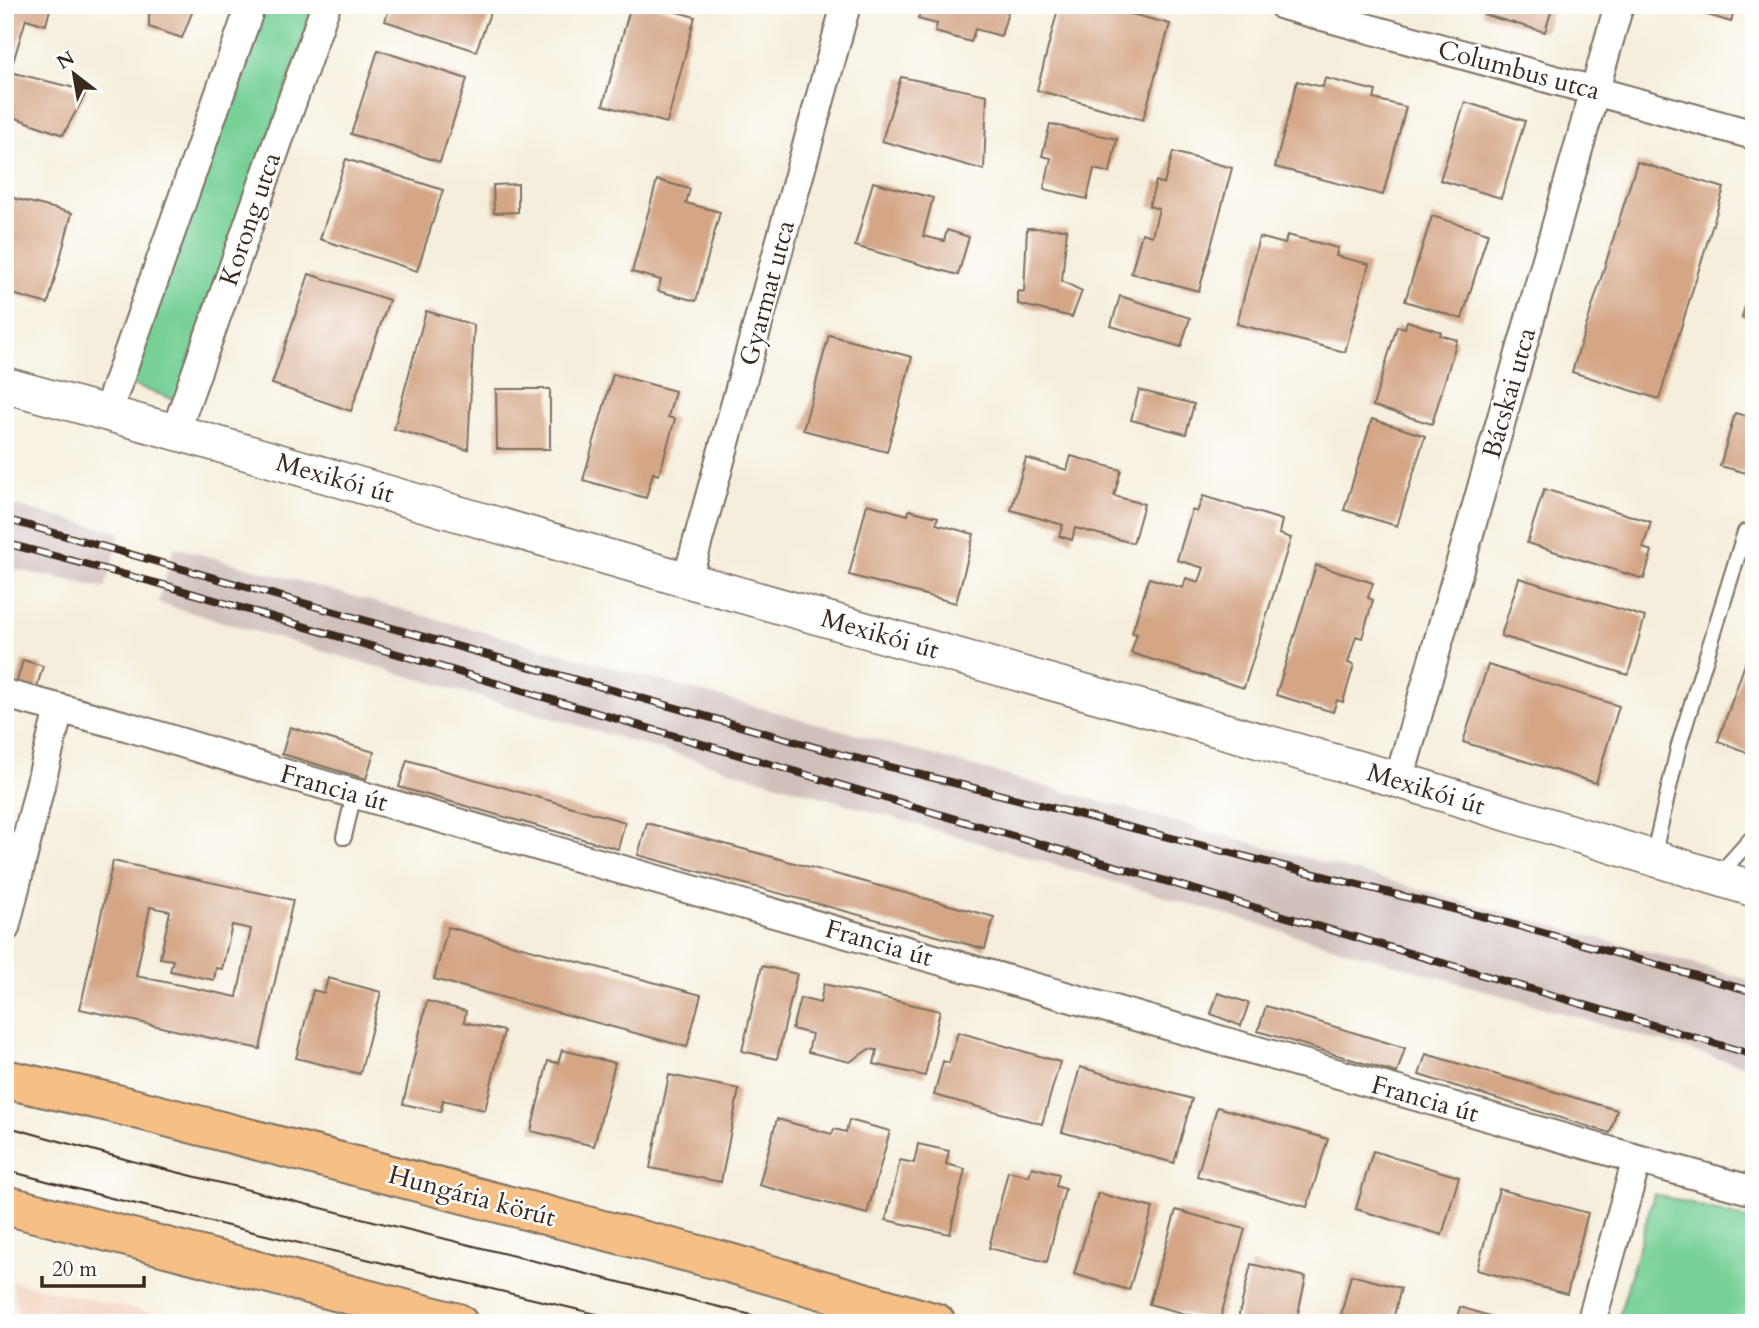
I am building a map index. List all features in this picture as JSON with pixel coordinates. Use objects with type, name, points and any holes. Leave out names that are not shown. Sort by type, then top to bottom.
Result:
[{"type":"main road","name":"Hungária körút","points":[[5,1079],[123,1106],[663,1246],[936,1323]]},
{"type":"main road","points":[[5,1205],[458,1323]]},
{"type":"street","points":[[107,414],[251,5]]},
{"type":"street","name":"Korong utca","points":[[175,433],[326,5]]},
{"type":"street","name":"Gyarmat utca","points":[[687,580],[846,5]]},
{"type":"street","name":"Columbus utca","points":[[1283,5],[1754,135]]},
{"type":"street","name":"Bácskai utca","points":[[1399,780],[1619,5]]},
{"type":"street","name":"Mexikói út","points":[[5,385],[1399,780],[1754,889]]},
{"type":"street","name":"Francia út","points":[[5,694],[126,726],[1754,1191]]},
{"type":"street","points":[[5,928],[12,873],[59,709]]},
{"type":"street","points":[[1591,1323],[1637,1159]]},
{"type":"lane","points":[[1652,858],[1679,746],[1745,533],[1754,536]]},
{"type":"lane","points":[[344,837],[354,793]]},
{"type":"lane","points":[[1716,878],[1750,840],[1754,839]]},
{"type":"shaded area","points":[[5,503],[121,533],[105,588],[5,567]]},
{"type":"shaded area","points":[[174,547],[1754,981],[1754,1069],[158,603]]},
{"type":"shaded area","points":[[12,1282],[194,1323],[19,1323]]},
{"type":"green space","points":[[264,5],[315,5],[176,400],[129,384]]},
{"type":"green space","points":[[1654,1194],[1754,1221],[1754,1323],[1617,1323]]},
{"type":"building","points":[[5,5],[51,5],[46,25],[26,19],[10,72],[87,91],[63,135],[5,114]]},
{"type":"building","points":[[149,5],[195,5],[182,38],[149,27]]},
{"type":"building","points":[[391,5],[493,5],[476,51],[385,21]]},
{"type":"building","points":[[631,5],[652,5],[695,17],[667,123],[603,105]]},
{"type":"building","points":[[922,5],[1010,5],[1001,36],[975,29],[971,42],[935,32],[937,24],[918,19]]},
{"type":"building","points":[[1059,5],[1097,5],[1170,24],[1143,120],[1037,90]]},
{"type":"building","points":[[1485,5],[1553,5],[1545,32],[1482,14]]},
{"type":"building","points":[[1675,5],[1735,5],[1731,22]]},
{"type":"building","points":[[378,50],[467,79],[440,162],[351,134]]},
{"type":"building","points":[[901,77],[987,95],[984,170],[882,141]]},
{"type":"building","points":[[1325,78],[1376,91],[1374,99],[1406,107],[1383,195],[1275,167],[1297,81],[1323,87]]},
{"type":"building","points":[[1465,102],[1525,121],[1501,198],[1440,180]]},
{"type":"building","points":[[1050,124],[1117,139],[1110,173],[1094,169],[1087,199],[1044,189],[1051,158],[1042,156]]},
{"type":"building","points":[[1173,152],[1232,168],[1199,291],[1131,273],[1142,233],[1152,236],[1159,209],[1149,206],[1156,181],[1164,184]]},
{"type":"building","points":[[346,159],[443,190],[417,271],[320,239]]},
{"type":"building","points":[[1637,162],[1724,188],[1659,399],[1572,372]]},
{"type":"building","points":[[657,180],[690,189],[686,203],[720,212],[696,301],[658,291],[661,280],[632,272]]},
{"type":"building","points":[[873,182],[933,198],[923,236],[944,241],[947,230],[969,237],[958,275],[855,246]]},
{"type":"building","points":[[518,184],[518,212],[494,213],[493,185]]},
{"type":"building","points":[[5,196],[72,213],[48,304],[5,292]]},
{"type":"building","points":[[1432,216],[1488,233],[1462,319],[1405,301]]},
{"type":"building","points":[[1027,228],[1067,229],[1062,281],[1082,291],[1072,317],[1018,304],[1018,291],[1024,292]]},
{"type":"building","points":[[1287,235],[1338,248],[1336,256],[1369,264],[1345,352],[1237,324],[1259,237],[1285,244]]},
{"type":"building","points":[[309,274],[389,300],[351,411],[272,384]]},
{"type":"building","points":[[1754,279],[1754,320],[1742,317]]},
{"type":"building","points":[[1120,296],[1190,318],[1181,347],[1111,326]]},
{"type":"building","points":[[426,311],[474,325],[468,450],[394,429]]},
{"type":"building","points":[[1407,321],[1457,340],[1432,424],[1373,406],[1397,326],[1405,328]]},
{"type":"building","points":[[829,335],[912,357],[887,452],[803,430]]},
{"type":"building","points":[[613,374],[675,391],[668,417],[675,419],[659,475],[653,473],[646,498],[583,480]]},
{"type":"building","points":[[496,389],[550,389],[550,449],[497,449]]},
{"type":"building","points":[[1139,390],[1194,404],[1186,434],[1131,420]]},
{"type":"building","points":[[1735,413],[1754,418],[1754,475],[1720,466]]},
{"type":"building","points":[[1372,419],[1425,436],[1397,526],[1344,510]]},
{"type":"building","points":[[1071,456],[1121,470],[1114,496],[1144,504],[1133,543],[1075,528],[1072,540],[1059,536],[1063,525],[1011,510],[1026,458],[1067,470]]},
{"type":"building","points":[[1544,489],[1651,522],[1643,548],[1652,551],[1644,579],[1527,543]]},
{"type":"building","points":[[1203,496],[1282,520],[1279,534],[1291,538],[1244,688],[1131,653],[1137,634],[1132,633],[1149,578],[1183,588],[1186,578],[1199,582],[1204,568],[1177,560],[1192,510],[1197,512]]},
{"type":"building","points":[[867,504],[908,515],[909,510],[938,517],[936,524],[974,534],[956,603],[849,575]]},
{"type":"building","points":[[1316,565],[1373,583],[1368,598],[1373,600],[1362,638],[1356,636],[1348,663],[1354,665],[1343,702],[1337,700],[1333,712],[1276,695]]},
{"type":"building","points":[[1519,578],[1645,617],[1628,675],[1501,636]]},
{"type":"building","points":[[1754,641],[1754,755],[1718,741]]},
{"type":"building","points":[[23,660],[43,666],[36,690],[16,684]]},
{"type":"building","points":[[1488,665],[1619,706],[1596,783],[1463,742]]},
{"type":"building","points":[[290,727],[374,752],[366,779],[282,754]]},
{"type":"building","points":[[407,760],[625,822],[618,849],[399,787]]},
{"type":"building","points":[[647,823],[994,917],[985,949],[638,855]]},
{"type":"building","points":[[113,861],[293,900],[260,1049],[80,1009]],"holes":[[[150,907],[170,911],[160,958],[173,960],[170,971],[214,980],[216,968],[222,969],[232,925],[251,929],[237,997],[136,976]]]},
{"type":"building","points":[[448,927],[701,995],[687,1047],[434,979]]},
{"type":"building","points":[[762,966],[797,974],[777,1059],[742,1051]]},
{"type":"building","points":[[328,978],[381,992],[360,1074],[296,1058],[313,990],[324,993]]},
{"type":"building","points":[[824,984],[940,1011],[925,1076],[874,1064],[877,1050],[869,1049],[850,1062],[808,1052],[812,1034],[792,1029],[800,998],[820,1003]]},
{"type":"building","points":[[1218,993],[1249,1003],[1241,1026],[1211,1014]]},
{"type":"building","points":[[427,1001],[466,1011],[464,1022],[504,1031],[485,1110],[443,1100],[441,1112],[403,1104]]},
{"type":"building","points":[[1266,1006],[1405,1048],[1397,1073],[1258,1031]]},
{"type":"building","points":[[958,1032],[1060,1062],[1042,1124],[934,1095],[943,1061],[949,1063]]},
{"type":"building","points":[[562,1050],[615,1063],[594,1146],[531,1131],[548,1061],[558,1063]]},
{"type":"building","points":[[1426,1054],[1617,1110],[1610,1133],[1419,1075]]},
{"type":"building","points":[[1080,1067],[1192,1099],[1174,1163],[1062,1132]]},
{"type":"building","points":[[669,1075],[739,1089],[721,1182],[650,1168]]},
{"type":"building","points":[[1217,1107],[1328,1139],[1307,1207],[1197,1176]]},
{"type":"building","points":[[777,1119],[832,1134],[834,1129],[846,1132],[849,1120],[890,1131],[867,1214],[759,1185]]},
{"type":"building","points":[[918,1144],[949,1151],[946,1164],[965,1169],[950,1234],[886,1220],[900,1160],[914,1163]]},
{"type":"building","points":[[1373,1151],[1459,1177],[1442,1235],[1356,1209]]},
{"type":"building","points":[[1032,1167],[1059,1174],[1056,1186],[1065,1189],[1047,1262],[989,1248],[1008,1171],[1029,1176]]},
{"type":"building","points":[[1499,1189],[1588,1213],[1567,1294],[1477,1270]]},
{"type":"building","points":[[1098,1193],[1153,1208],[1129,1290],[1074,1274]]},
{"type":"building","points":[[1176,1210],[1245,1229],[1219,1323],[1149,1304]]},
{"type":"building","points":[[1251,1264],[1306,1277],[1296,1323],[1237,1323]]},
{"type":"building","points":[[1351,1275],[1401,1288],[1392,1323],[1339,1323]]},
{"type":"building","points":[[1460,1307],[1509,1322],[1509,1323],[1455,1323]]},
{"type":"building","points":[[81,1314],[113,1322],[113,1323],[79,1323]]},
{"type":"tram line","points":[[5,1126],[132,1161],[784,1323]]},
{"type":"tram line","points":[[5,1170],[111,1198],[634,1323]]},
{"type":"railway","points":[[5,519],[843,755],[1497,920],[1754,992]]},
{"type":"railway","points":[[5,543],[164,585],[1754,1055]]}]
